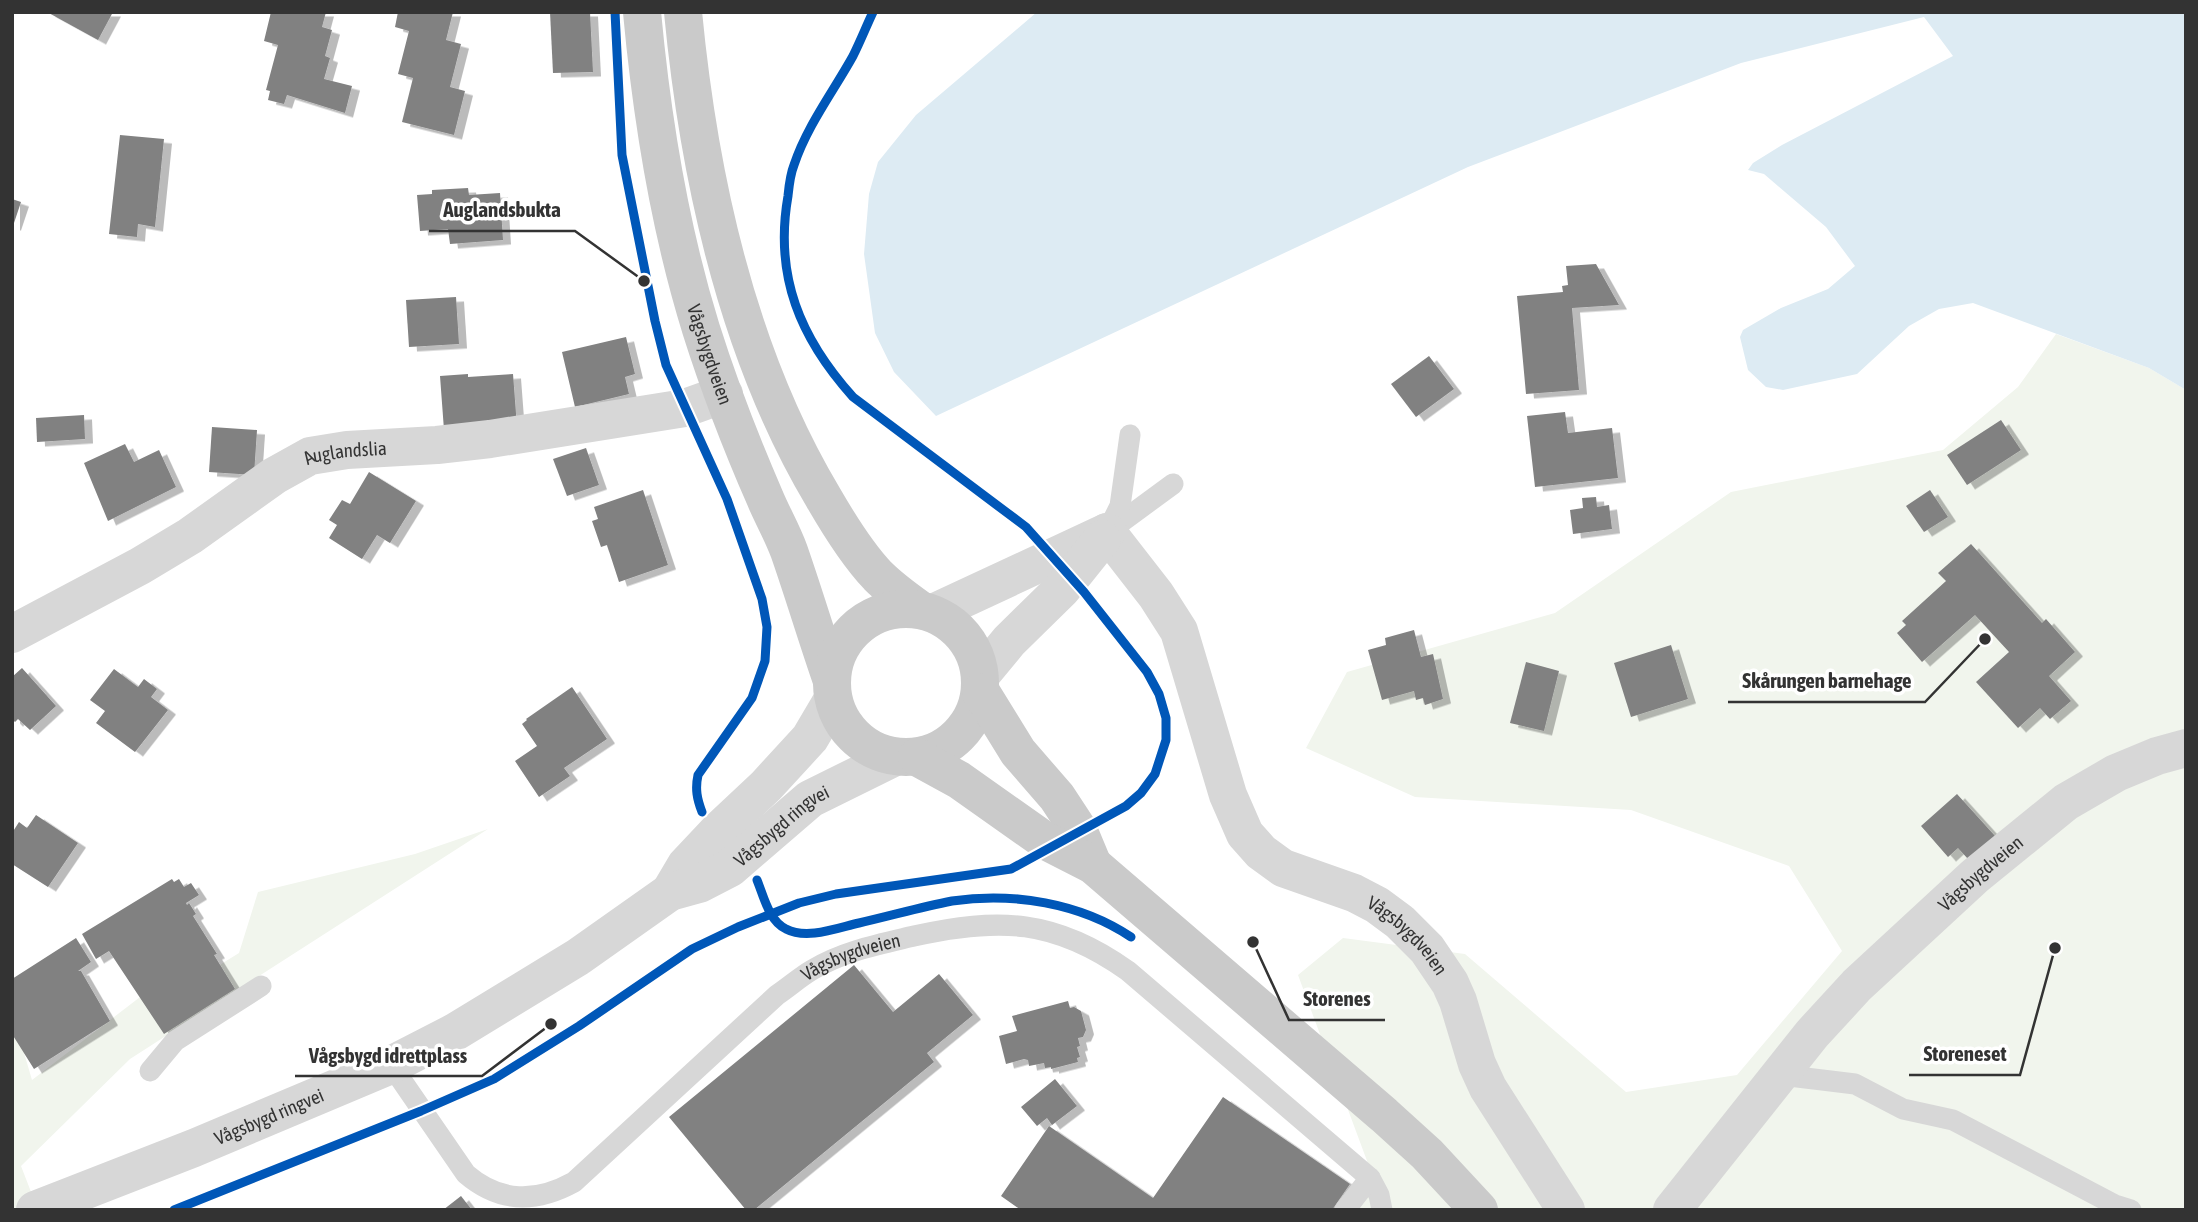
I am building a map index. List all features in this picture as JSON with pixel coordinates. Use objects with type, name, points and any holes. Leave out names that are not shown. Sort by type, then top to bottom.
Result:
[{"type":"main road","name":"Vågsbygdveien","points":[[642,12],[649,80],[671,212],[695,309],[724,394],[765,499],[788,548],[832,690]]},
{"type":"main road","points":[[691,17],[696,115],[720,237],[747,329],[778,410],[806,468],[837,520],[878,576],[926,611],[953,625],[970,644],[977,659],[981,683],[977,708],[968,726],[954,741],[936,751],[906,757]]},
{"type":"main road","points":[[926,611],[900,608],[882,612],[865,621],[851,633],[840,648],[834,664],[832,690],[839,715],[847,729],[873,750],[906,757],[959,780],[1060,850],[1093,865],[1384,1115],[1427,1154],[1479,1210]]},
{"type":"main road","points":[[981,683],[1018,752],[1057,797],[1079,829],[1093,865]]},
{"type":"street","name":"Auglandslia","points":[[12,634],[141,566],[190,536],[274,476],[310,456],[347,450],[490,439],[685,408],[724,394]]},
{"type":"street","points":[[926,611],[1107,532]]},
{"type":"street","points":[[981,683],[1009,641],[1062,589],[1107,532]]},
{"type":"street","name":"Vågsbygdveien","points":[[1107,532],[1156,595],[1179,631],[1228,796],[1245,834],[1261,852],[1283,867],[1377,905],[1400,922],[1427,949],[1450,983],[1458,1001],[1477,1064],[1488,1088],[1566,1210]]},
{"type":"street","name":"Vågsbygd ringvei","points":[[670,892],[686,865],[810,738],[832,690]]},
{"type":"street","name":"Vågsbygdveien","points":[[1672,1210],[1812,1034],[1857,985],[1975,876],[2066,802],[2116,774],[2186,748]]},
{"type":"street","name":"Vågsbygd ringvei","points":[[35,1210],[194,1148],[390,1065],[522,993],[670,892],[699,884],[730,868],[810,799],[906,757]]},
{"type":"lane","points":[[1107,532],[1120,506],[1130,435]]},
{"type":"lane","points":[[1107,532],[1173,484]]},
{"type":"lane","name":"Vågsbygdveien","points":[[390,1065],[467,1174],[484,1188],[505,1196],[544,1196],[574,1182],[777,995],[813,969],[854,951],[951,928],[1000,924],[1022,926],[1070,938],[1110,958],[1128,971],[1370,1178],[1379,1195],[1382,1210]]},
{"type":"lane","points":[[150,1071],[175,1041],[261,986]]},
{"type":"lane","points":[[1781,1075],[1855,1084],[1903,1109],[1952,1120],[2115,1205],[2132,1210]]},
{"type":"lane","points":[[1345,1210],[1370,1178]]},
{"type":"shaded area","points":[[1037,12],[2186,12],[2186,390],[2149,368],[1973,303],[1939,309],[1909,326],[1857,374],[1783,390],[1766,387],[1748,370],[1740,337],[1743,330],[1781,308],[1828,289],[1855,266],[1826,227],[1764,174],[1748,170],[1753,163],[1782,145],[1953,56],[1924,17],[1741,63],[1468,167],[936,416],[894,372],[875,333],[864,254],[869,194],[878,162],[916,115]]},
{"type":"shaded area","points":[[2056,334],[2149,368],[2186,390],[2186,1210],[1348,1210],[1373,1177],[1298,975],[1343,938],[1465,954],[1626,1092],[1737,1075],[1842,951],[1789,866],[1631,810],[1415,797],[1306,748],[1347,672],[1555,613],[1731,492],[1943,450],[2018,387]]},
{"type":"shaded area","points":[[488,829],[130,1059],[21,1166],[38,1210],[12,1210],[12,1012],[32,1080],[144,994],[189,984],[239,953],[258,892],[415,854]]},
{"type":"building","points":[[47,12],[113,12],[98,40]]},
{"type":"building","points":[[271,12],[326,12],[322,27],[332,30],[325,56],[330,58],[324,79],[352,86],[345,113],[287,95],[284,104],[268,100],[270,91],[266,90],[278,45],[264,41]]},
{"type":"building","points":[[398,12],[453,12],[446,40],[461,44],[450,87],[465,91],[454,135],[402,122],[413,78],[398,74],[409,31],[395,27]]},
{"type":"building","points":[[550,12],[590,12],[593,72],[553,73]]},
{"type":"building","points":[[120,135],[164,139],[155,227],[138,224],[137,237],[109,234]]},
{"type":"building","points":[[468,188],[469,195],[500,193],[503,240],[450,244],[448,229],[420,231],[417,195],[432,194],[432,190]]},
{"type":"building","points":[[12,199],[21,202],[13,226],[12,226]]},
{"type":"building","points":[[1596,264],[1619,305],[1572,308],[1579,390],[1526,394],[1517,296],[1563,292],[1562,286],[1568,285],[1566,266]]},
{"type":"building","points":[[456,297],[459,344],[409,347],[406,300]]},
{"type":"building","points":[[626,337],[635,374],[625,377],[629,394],[575,407],[562,352]]},
{"type":"building","points":[[1429,356],[1454,389],[1416,417],[1391,384]]},
{"type":"building","points":[[468,374],[468,377],[513,374],[517,427],[444,430],[440,376]]},
{"type":"building","points":[[1565,412],[1568,433],[1612,428],[1618,478],[1535,487],[1527,416]]},
{"type":"building","points":[[84,415],[85,439],[37,442],[36,418]]},
{"type":"building","points":[[2001,420],[2021,450],[1967,485],[1947,455]]},
{"type":"building","points":[[212,427],[257,430],[254,475],[209,472]]},
{"type":"building","points":[[125,444],[134,462],[159,450],[176,487],[108,521],[84,463]]},
{"type":"building","points":[[586,448],[599,485],[567,496],[553,459]]},
{"type":"building","points":[[369,472],[416,501],[390,543],[377,535],[362,559],[329,538],[337,525],[329,520],[342,500],[350,504]]},
{"type":"building","points":[[643,490],[668,565],[619,582],[607,545],[601,547],[592,521],[598,519],[594,507]]},
{"type":"building","points":[[1930,490],[1948,517],[1924,532],[1906,506]]},
{"type":"building","points":[[1596,497],[1597,507],[1609,505],[1612,529],[1573,534],[1570,510],[1583,508],[1582,498]]},
{"type":"building","points":[[1971,544],[2042,623],[2046,619],[2075,652],[2049,676],[2071,701],[2050,719],[2040,708],[2018,728],[1976,682],[2009,652],[1975,615],[1922,662],[1897,633],[1906,625],[1902,621],[1946,581],[1938,573]]},
{"type":"building","points":[[1414,630],[1421,657],[1433,654],[1443,699],[1425,705],[1423,698],[1416,700],[1414,691],[1382,700],[1368,650],[1386,645],[1385,638]]},
{"type":"building","points":[[1671,645],[1688,699],[1631,717],[1614,663]]},
{"type":"building","points":[[1526,662],[1559,671],[1544,731],[1510,723]]},
{"type":"building","points":[[22,668],[56,706],[30,730],[18,719],[15,722],[12,719],[12,677]]},
{"type":"building","points":[[114,669],[138,687],[144,679],[157,689],[151,697],[168,710],[135,752],[96,723],[105,711],[90,700]]},
{"type":"building","points":[[572,687],[607,739],[564,768],[570,776],[539,797],[515,761],[537,746],[522,724]]},
{"type":"building","points":[[1957,794],[1995,836],[1968,859],[1958,848],[1948,857],[1921,826]]},
{"type":"building","points":[[36,815],[78,843],[48,887],[12,864],[12,833],[19,822],[27,828]]},
{"type":"building","points":[[172,879],[174,882],[179,879],[184,887],[191,883],[199,895],[186,903],[189,903],[196,914],[193,916],[235,989],[164,1034],[109,951],[96,959],[82,934]]},
{"type":"building","points":[[76,938],[91,962],[78,971],[81,971],[110,1021],[34,1069],[12,1034],[12,979]]},
{"type":"building","points":[[854,965],[893,1012],[939,974],[973,1015],[927,1053],[934,1062],[754,1210],[746,1210],[669,1117]]},
{"type":"building","points":[[1068,1001],[1070,1008],[1081,1011],[1086,1030],[1083,1037],[1078,1038],[1078,1062],[1051,1069],[1045,1068],[1044,1063],[1029,1066],[1028,1060],[1024,1059],[1006,1064],[999,1036],[1017,1031],[1012,1016]]},
{"type":"building","points":[[1055,1079],[1077,1106],[1052,1125],[1047,1118],[1037,1126],[1021,1107]]},
{"type":"building","points":[[1223,1097],[1350,1184],[1332,1210],[1021,1210],[1001,1196],[1049,1126],[1153,1198]]},
{"type":"building","points":[[461,1196],[472,1210],[443,1210]]},
{"type":"cycle path","points":[[615,12],[622,155],[655,321],[666,365],[727,499],[762,599],[767,627],[765,661],[752,698],[698,775],[697,794],[702,812]]},
{"type":"cycle path","points":[[174,1210],[494,1079],[579,1026],[692,949],[738,927],[799,903],[836,894],[1011,869],[1126,806],[1141,793],[1155,774],[1166,740],[1166,718],[1159,694],[1147,672],[1084,592],[1026,527],[853,397],[819,352],[805,329],[795,304],[785,253],[789,184],[799,151],[853,56],[873,12]]},
{"type":"cycle path","points":[[757,880],[775,920],[794,932],[822,932],[952,901],[999,898],[1022,899],[1068,908],[1111,925],[1131,937]]},
{"type":"place","name":"Auglandsbukta","points":[[644,281]]},
{"type":"place","name":"Skårungen barnehage","points":[[1985,639]]},
{"type":"place","name":"Storenes","points":[[1253,942]]},
{"type":"place","name":"Storeneset","points":[[2055,948]]},
{"type":"place","name":"Vågsbygd idrettplass","points":[[551,1024]]}]
